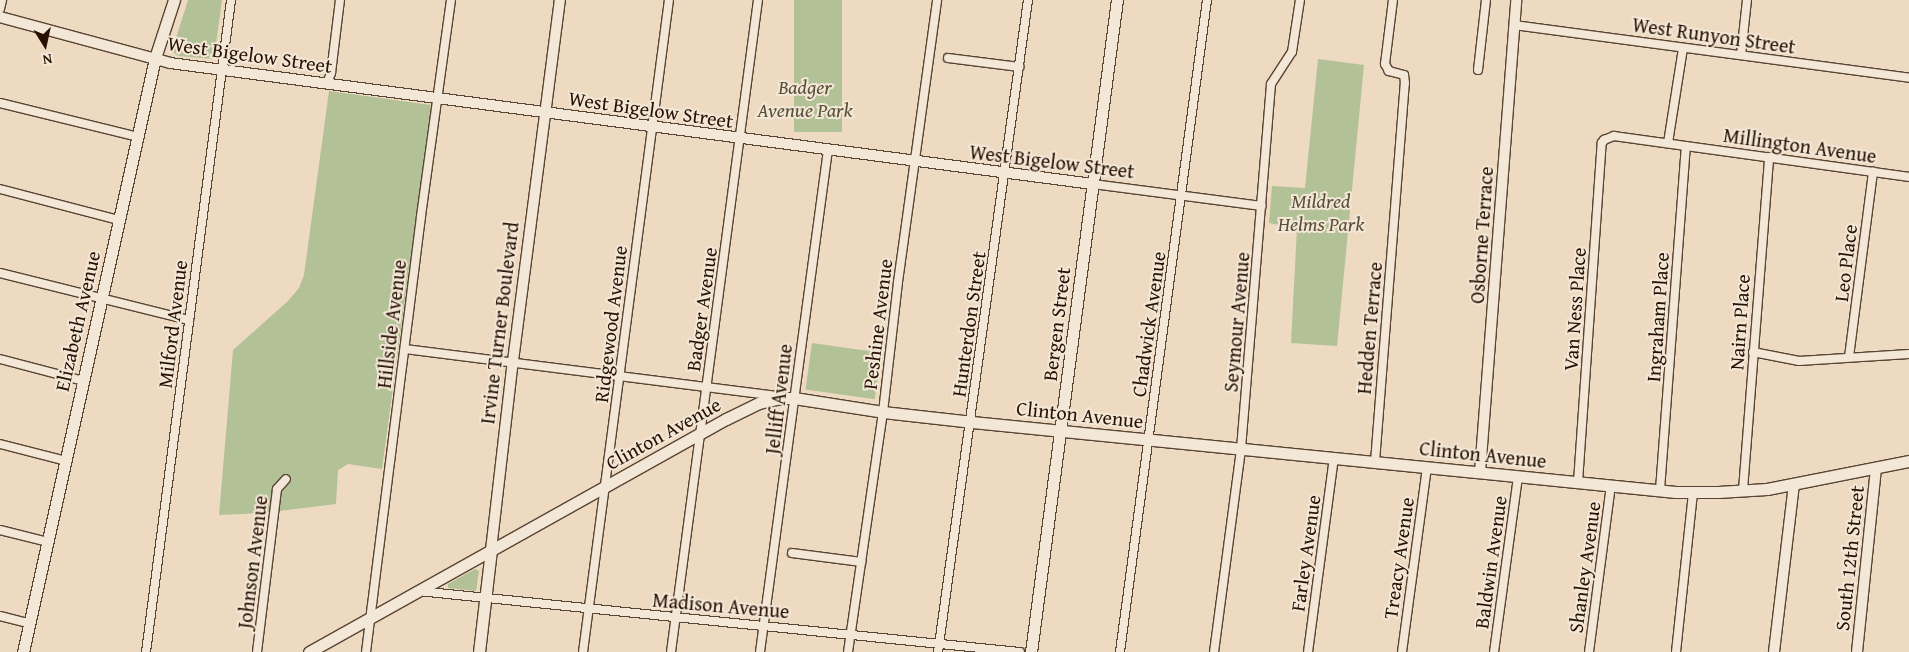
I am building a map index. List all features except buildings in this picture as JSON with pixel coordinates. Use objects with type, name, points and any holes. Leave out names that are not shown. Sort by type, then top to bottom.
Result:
[{"type":"main road","name":"Elizabeth Avenue","points":[[23,652],[155,58],[174,0]]},
{"type":"main road","name":"Bergen Street","points":[[1031,652],[1117,0]]},
{"type":"main road","name":"Clinton Avenue","points":[[308,652],[701,432],[759,403],[794,398],[883,412],[972,422],[1518,477],[1694,492],[1794,485],[1909,461]]},
{"type":"main road","name":"Irvine Turner Boulevard","points":[[478,652],[492,550]]},
{"type":"street","points":[[0,9],[2,0]]},
{"type":"street","name":"Milford Avenue","points":[[146,652],[231,0]]},
{"type":"street","points":[[327,83],[331,73],[340,0]]},
{"type":"street","name":"Hillside Avenue","points":[[366,652],[421,216],[451,0]]},
{"type":"street","name":"Irvine Turner Boulevard","points":[[492,550],[513,361],[560,0]]},
{"type":"street","name":"Ridgewood Avenue","points":[[583,652],[669,0]]},
{"type":"street","name":"Badger Avenue","points":[[671,652],[758,0]]},
{"type":"street","name":"Peshine Avenue","points":[[848,652],[883,412],[898,282],[937,0]]},
{"type":"street","name":"Hunterdon Street","points":[[938,652],[972,422],[1028,0]]},
{"type":"street","name":"Chadwick Avenue","points":[[1120,652],[1207,0]]},
{"type":"street","name":"Seymour Avenue","points":[[1214,652],[1241,449],[1271,84],[1292,52],[1300,0]]},
{"type":"street","name":"Hedden Terrace","points":[[1375,462],[1405,83],[1404,75],[1388,70],[1385,64],[1393,0]]},
{"type":"street","points":[[1478,70],[1486,0]]},
{"type":"street","name":"Osborne Terrace","points":[[1480,472],[1516,0]]},
{"type":"street","points":[[1741,55],[1747,0]]},
{"type":"street","name":"West Bigelow Street","points":[[0,18],[170,63],[1262,206]]},
{"type":"street","name":"West Runyon Street","points":[[1514,25],[1909,78]]},
{"type":"street","points":[[1668,143],[1684,48]]},
{"type":"street","points":[[948,58],[1018,67]]},
{"type":"street","points":[[0,103],[138,137]]},
{"type":"street","name":"Van Ness Place","points":[[1578,482],[1602,143],[1605,139],[1614,136],[1668,143]]},
{"type":"street","name":"Millington Avenue","points":[[1668,143],[1909,177]]},
{"type":"street","name":"Ingraham Place","points":[[1660,490],[1686,146]]},
{"type":"street","name":"Jelliff Avenue","points":[[760,652],[828,150]]},
{"type":"street","name":"Nairn Place","points":[[1743,490],[1768,157]]},
{"type":"street","name":"Leo Place","points":[[1849,358],[1873,172]]},
{"type":"street","points":[[0,189],[119,220]]},
{"type":"street","points":[[0,273],[189,320]]},
{"type":"street","points":[[405,349],[513,361],[794,398]]},
{"type":"street","points":[[1753,352],[1799,361],[1909,354]]},
{"type":"street","points":[[0,359],[83,381]]},
{"type":"street","points":[[0,444],[66,461]]},
{"type":"street","name":"Farley Avenue","points":[[1308,652],[1334,458]]},
{"type":"street","name":"Treacy Avenue","points":[[1402,652],[1427,468]]},
{"type":"street","name":"South 12th Street","points":[[1857,652],[1876,468]]},
{"type":"street","name":"Baldwin Avenue","points":[[1494,652],[1518,477]]},
{"type":"street","name":"Johnson Avenue","points":[[257,652],[277,489],[286,478]]},
{"type":"street","points":[[1774,652],[1794,485]]},
{"type":"street","name":"Shanley Avenue","points":[[1589,652],[1611,486]]},
{"type":"street","points":[[1676,652],[1694,492]]},
{"type":"street","points":[[0,530],[48,542]]},
{"type":"street","points":[[792,553],[861,562]]},
{"type":"street","name":"Madison Avenue","points":[[418,590],[588,610],[763,625],[1020,652]]},
{"type":"street","points":[[0,616],[29,624]]},
{"type":"green space","points":[[188,0],[222,0],[214,59],[178,56],[172,51]]},
{"type":"green space","name":"Badger Avenue Park","points":[[794,0],[842,0],[842,132],[794,132]]},
{"type":"green space","name":"Mildred Helms Park","points":[[1318,59],[1364,65],[1337,346],[1291,343],[1297,228],[1269,223],[1272,186],[1305,188]]},
{"type":"green space","points":[[329,91],[431,105],[382,469],[348,464],[338,470],[336,504],[263,513],[219,515],[233,350],[288,301],[299,288],[304,275]]},
{"type":"green space","points":[[812,343],[881,353],[875,399],[805,390]]},
{"type":"green space","points":[[475,569],[479,571],[476,591],[448,588],[448,584]]}]
